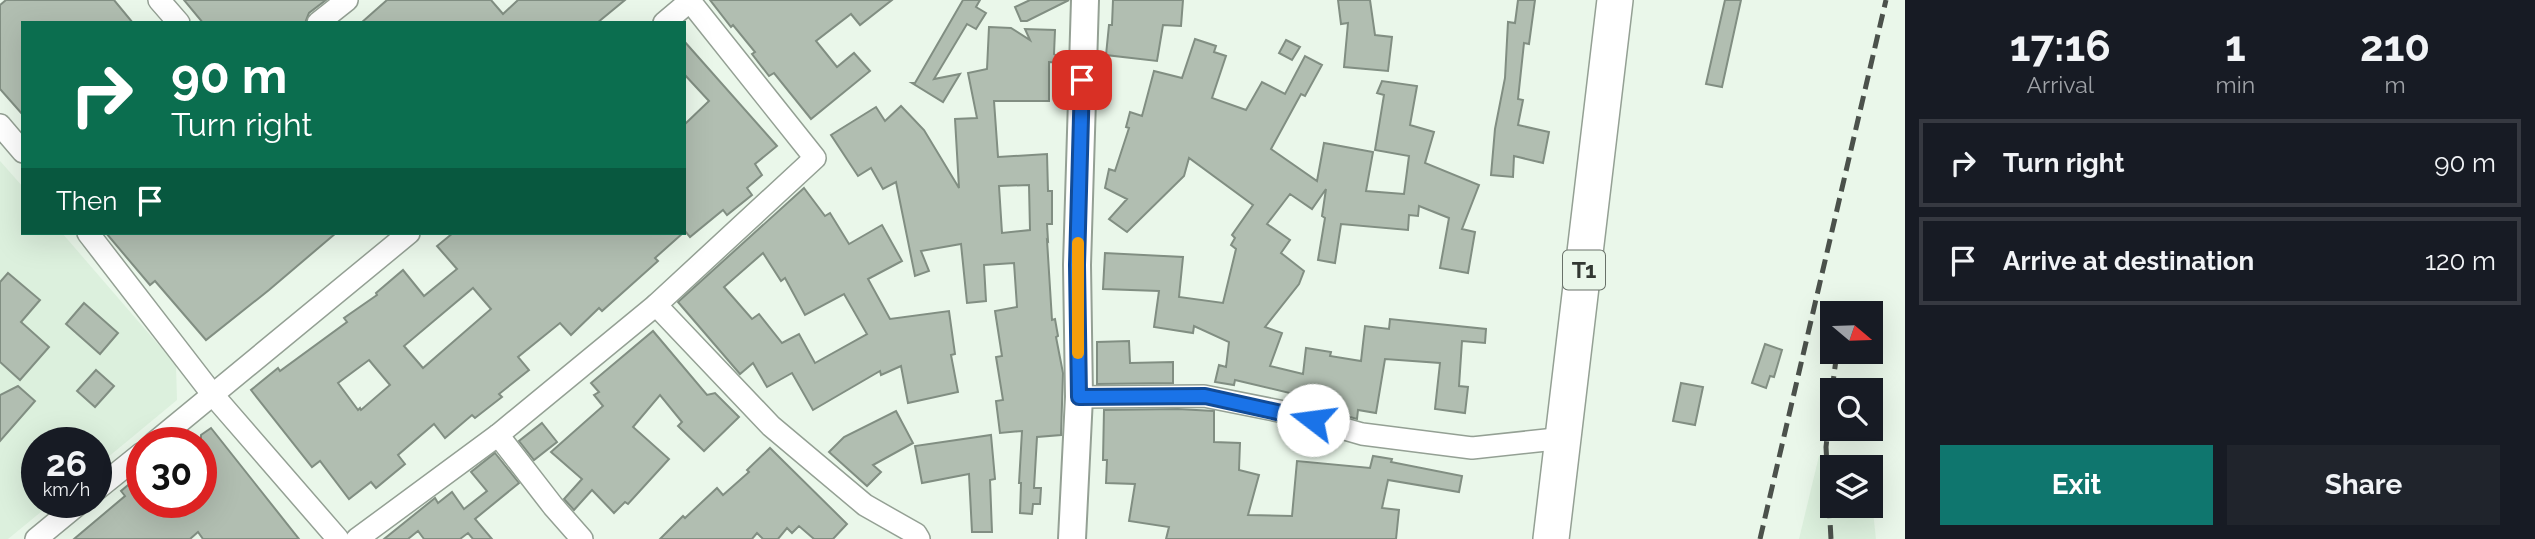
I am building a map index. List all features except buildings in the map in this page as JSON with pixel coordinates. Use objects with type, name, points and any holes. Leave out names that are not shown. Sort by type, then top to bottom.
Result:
[{"type":"highway","name":"T1","points":[[1552,539],[1615,0]]},
{"type":"street","points":[[159,0],[177,21]]},
{"type":"street","points":[[321,21],[347,0]]},
{"type":"street","points":[[1072,539],[1079,397],[1077,265],[1084,0]]},
{"type":"street","points":[[366,536],[498,435],[656,306],[815,158],[690,1],[666,21]]},
{"type":"street","points":[[0,125],[21,150]]},
{"type":"street","points":[[656,306],[719,233]]},
{"type":"street","points":[[91,235],[212,395],[338,539]]},
{"type":"street","points":[[173,427],[408,235]]},
{"type":"street","points":[[656,306],[771,426],[865,505],[916,534],[919,539]]},
{"type":"street","points":[[1079,397],[1205,396],[1289,413],[1362,434],[1472,449],[1565,438]]},
{"type":"street","points":[[498,435],[582,539]]},
{"type":"street","points":[[112,477],[126,466]]},
{"type":"street","points":[[36,539],[62,518]]},
{"type":"shaded area","points":[[0,161],[21,185],[21,235],[64,235],[176,365],[177,400],[144,427],[126,427],[126,442],[112,454],[112,427],[21,427],[21,518],[34,518],[8,539],[0,539]]},
{"type":"shaded area","points":[[1820,456],[1820,518],[1874,518],[1876,539],[1799,539]]},
{"type":"railway","points":[[1760,539],[1886,0]]},
{"type":"railway","points":[[1834,378],[1835,364]]},
{"type":"railway","points":[[1827,441],[1831,539]]},
{"type":"slow traffic","points":[[1078,243],[1078,353]]},
{"type":"route","points":[[1082,80],[1077,265],[1079,397],[1205,396],[1313,420]]}]
